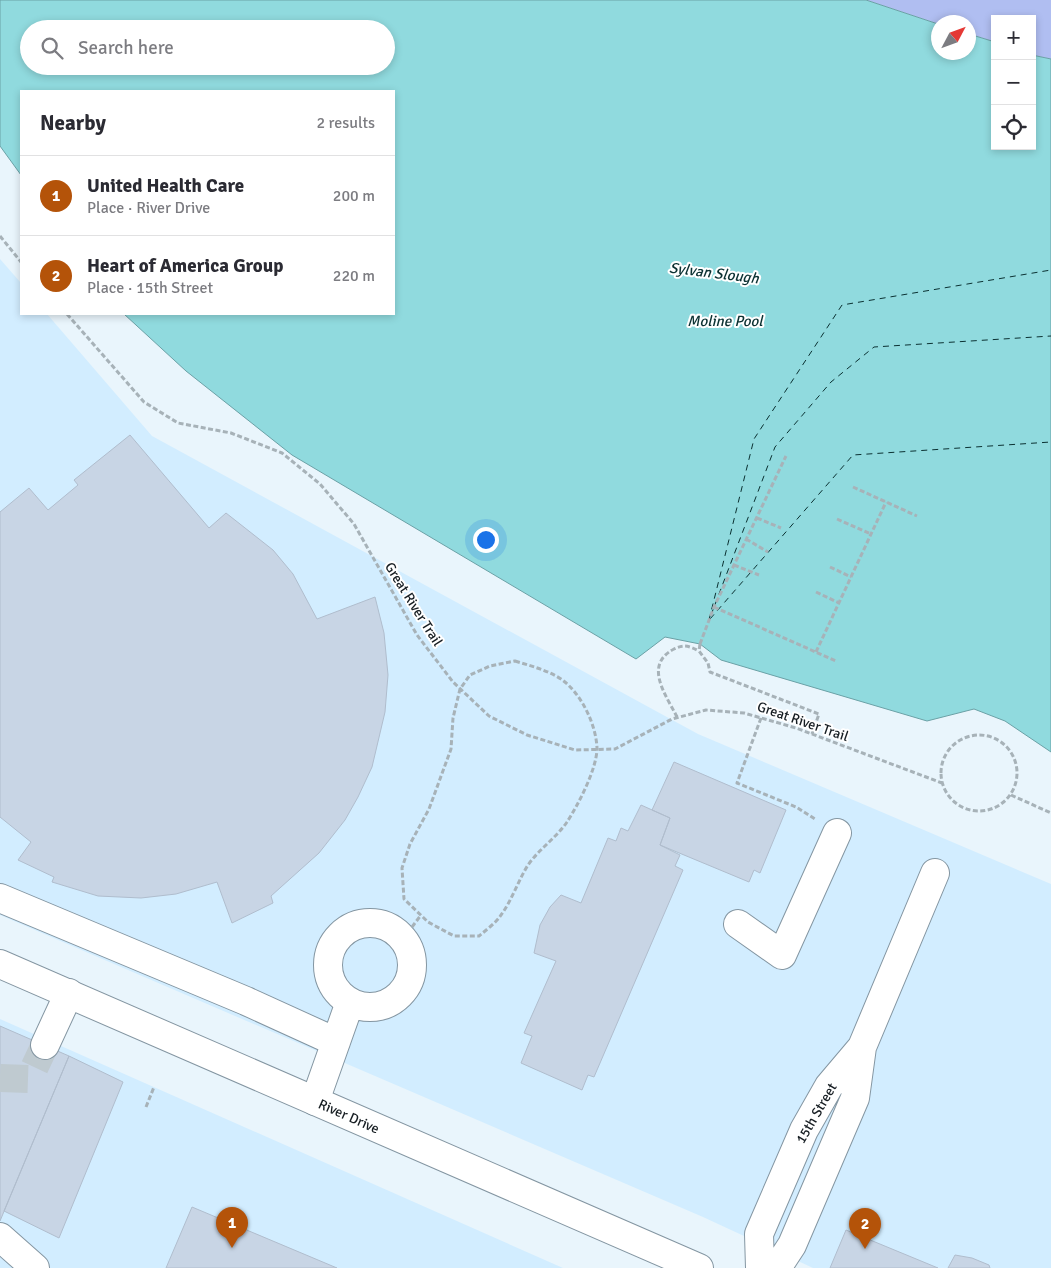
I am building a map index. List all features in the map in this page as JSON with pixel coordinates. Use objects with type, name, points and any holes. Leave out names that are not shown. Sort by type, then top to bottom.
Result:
[{"type":"main road","points":[[738,924],[782,955],[837,833]]},
{"type":"main road","points":[[862,1047],[935,873]]},
{"type":"main road","points":[[0,898],[246,1001],[336,1042]]},
{"type":"main road","points":[[368,923],[385,925],[403,939],[410,952],[412,966],[409,981],[398,997],[386,1004],[372,1007],[350,1002],[339,993],[331,981],[328,967],[332,945],[341,934],[354,926],[368,923]]},
{"type":"main road","name":"River Drive","points":[[0,964],[699,1268]]},
{"type":"main road","points":[[45,1045],[69,993]]},
{"type":"main road","points":[[315,1101],[350,1002]]},
{"type":"main road","name":"15th Street","points":[[760,1268],[758,1234],[804,1130],[829,1086],[862,1047]]},
{"type":"main road","name":"15th Street","points":[[777,1268],[792,1245],[855,1098],[862,1047]]},
{"type":"main road","points":[[0,1237],[35,1268]]},
{"type":"main road","points":[[0,1262],[9,1268]]},
{"type":"path","points":[[0,236],[20,261]]},
{"type":"path","name":"Great River Trail","points":[[68,315],[144,402],[178,422],[231,433],[282,453],[320,484],[354,524],[417,634],[460,689],[489,716],[527,735],[575,750],[615,749],[677,717],[706,710],[744,713],[812,734],[942,783]]},
{"type":"path","points":[[699,651],[714,607],[786,456]]},
{"type":"path","points":[[853,487],[917,516]]},
{"type":"path","points":[[816,652],[886,502]]},
{"type":"path","points":[[757,518],[781,528]]},
{"type":"path","points":[[837,519],[871,534]]},
{"type":"path","points":[[746,540],[768,552]]},
{"type":"path","points":[[734,565],[759,575]]},
{"type":"path","points":[[830,567],[851,577]]},
{"type":"path","points":[[816,592],[839,603]]},
{"type":"path","points":[[714,607],[836,661]]},
{"type":"path","points":[[677,717],[657,674],[659,662],[664,656],[682,646],[689,645],[699,651],[708,663],[710,672],[818,714],[812,734]]},
{"type":"path","points":[[515,661],[542,669],[562,680],[577,694],[590,718],[597,749],[591,774],[566,824],[548,840],[528,865],[501,916],[479,936],[454,936],[428,922],[404,900],[402,868],[410,844],[429,809],[451,750],[453,718],[460,689],[470,675],[490,666],[515,661]]},
{"type":"path","points":[[761,718],[737,783],[796,807],[837,833]]},
{"type":"path","points":[[972,735],[986,735],[1003,743],[1015,758],[1018,770],[1017,783],[1003,804],[992,810],[980,812],[968,810],[956,804],[948,795],[942,783],[941,771],[944,758],[960,740],[972,735]]},
{"type":"path","points":[[1011,794],[1051,813]]},
{"type":"path","points":[[403,939],[421,915]]},
{"type":"path","points":[[146,1107],[154,1088]]},
{"type":"shaded area","points":[[866,0],[1051,0],[1051,59],[1036,56],[1036,15],[991,15],[991,41],[976,36],[976,15],[931,15],[931,22]]},
{"type":"shaded area","points":[[0,259],[20,282],[20,315],[48,315],[152,436],[698,734],[1051,884],[1051,1268],[813,1268],[703,1217],[0,915]]},
{"type":"shaded area","points":[[0,1019],[563,1268],[0,1268]]},
{"type":"water","name":"Moline Pool","points":[[0,0],[866,0],[931,22],[931,60],[976,60],[976,36],[991,41],[991,150],[1036,150],[1036,56],[1051,59],[1051,752],[1005,721],[974,709],[927,721],[721,660],[700,644],[665,637],[636,659],[292,455],[186,371],[125,315],[395,315],[395,90],[20,90],[20,174],[0,146]]},
{"type":"building","points":[[130,435],[209,528],[226,513],[273,550],[293,574],[317,619],[375,597],[384,633],[388,675],[385,712],[372,767],[358,797],[345,820],[319,853],[271,896],[273,903],[232,923],[217,882],[176,894],[141,898],[98,896],[52,882],[54,877],[18,860],[31,842],[0,817],[0,512],[29,488],[48,510],[78,485],[74,480]]},
{"type":"building","points":[[674,762],[786,810],[760,873],[754,870],[749,882],[660,845],[670,818],[652,810]]},
{"type":"building","points":[[641,805],[670,818],[660,845],[680,855],[675,866],[683,870],[594,1077],[588,1075],[582,1090],[521,1063],[532,1036],[524,1033],[556,961],[534,953],[540,925],[550,907],[561,895],[581,903],[608,838],[616,841],[621,828],[628,831]]},
{"type":"building","points":[[0,1026],[69,1056],[0,1221]]},
{"type":"building","points":[[69,1056],[123,1082],[59,1238],[4,1211]]},
{"type":"building","points":[[192,1207],[337,1268],[166,1268]]},
{"type":"building","points":[[846,1230],[938,1268],[830,1268]]},
{"type":"building","points":[[955,1255],[972,1258],[989,1265],[990,1268],[948,1268]]},
{"type":"ferry route","points":[[709,620],[754,439],[842,305],[1051,270]]},
{"type":"ferry route","points":[[711,615],[775,447],[831,382],[874,347],[1051,336]]},
{"type":"ferry route","points":[[710,619],[853,455],[1051,442]]},
{"type":"tunnel","points":[[0,1078],[29,1079],[45,1045]]},
{"type":"place","name":"United Health Care","points":[[232,1248]]},
{"type":"place","name":"Heart of America Group","points":[[865,1249]]},
{"type":"water label","name":"Sylvan Slough","points":[[714,273]]}]
